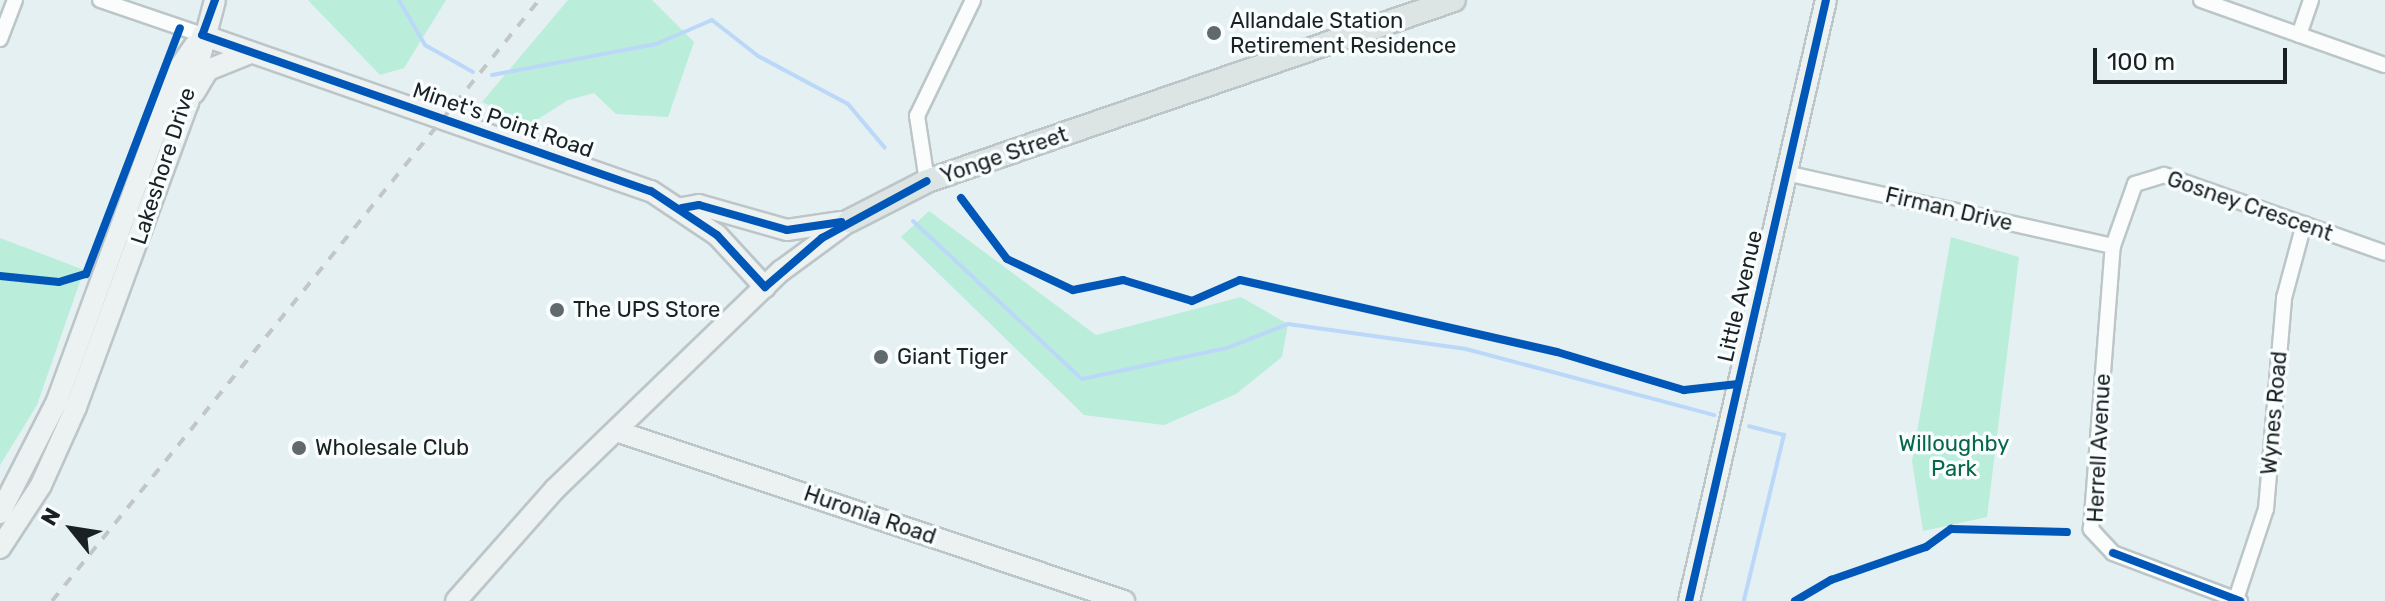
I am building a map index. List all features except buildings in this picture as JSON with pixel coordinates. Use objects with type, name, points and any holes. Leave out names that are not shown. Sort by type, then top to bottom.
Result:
[{"type":"main road","points":[[202,35],[215,0]]},
{"type":"main road","name":"Yonge Street","points":[[456,601],[616,431],[765,287],[849,221],[927,181],[1454,0]]},
{"type":"main road","name":"Little Avenue","points":[[1689,601],[1826,0]]},
{"type":"main road","name":"Minet's Point Road","points":[[202,35],[614,177],[682,208],[765,287]]},
{"type":"main road","name":"Lakeshore Drive","points":[[0,548],[67,429],[188,103],[202,35]]},
{"type":"main road","name":"Lakeshore Drive","points":[[0,513],[57,401],[179,68],[202,35]]},
{"type":"main road","points":[[188,103],[208,70],[250,53]]},
{"type":"main road","points":[[682,208],[699,205],[787,230],[849,221]]},
{"type":"main road","name":"Huronia Road","points":[[616,431],[1124,601]]},
{"type":"street","points":[[0,39],[15,0]]},
{"type":"street","name":"Minet's Point Road","points":[[100,0],[202,35]]},
{"type":"street","points":[[927,181],[917,116],[973,0]]},
{"type":"street","points":[[2201,0],[2385,65]]},
{"type":"street","points":[[2299,35],[2311,0]]},
{"type":"street","name":"Firman Drive","points":[[1786,173],[2113,246]]},
{"type":"street","name":"Gosney Crescent","points":[[2113,246],[2135,184],[2153,174],[2385,253]]},
{"type":"street","name":"Wynes Road","points":[[2238,600],[2266,509],[2284,298],[2304,224]]},
{"type":"street","name":"Herrell Avenue","points":[[2113,246],[2091,529],[2113,553],[2238,600]]},
{"type":"green space","points":[[308,0],[446,0],[404,68],[380,75]]},
{"type":"green space","points":[[568,0],[652,0],[694,42],[668,117],[616,114],[594,93],[568,100],[529,125],[482,102]]},
{"type":"green space","points":[[929,211],[1096,335],[1241,297],[1288,324],[1282,357],[1236,394],[1164,425],[1084,415],[901,237]]},
{"type":"green space","name":"Willoughby Park","points":[[1951,237],[2019,257],[1987,517],[1923,531],[1912,461]]},
{"type":"green space","points":[[0,238],[84,270],[37,405],[0,465]]},
{"type":"waterway","points":[[399,0],[425,45],[473,72]]},
{"type":"waterway","points":[[492,75],[656,44],[712,20],[758,56],[848,104],[885,148]]},
{"type":"waterway","points":[[913,221],[1082,379],[1227,348],[1288,324],[1466,349],[1714,415]]},
{"type":"waterway","points":[[1744,600],[1784,435],[1749,426]]},
{"type":"railway","points":[[52,601],[539,0]]},
{"type":"cycle path","points":[[215,0],[202,35],[651,191],[717,235],[765,287],[822,238],[927,181]]},
{"type":"cycle path","points":[[1689,601],[1826,0]]},
{"type":"cycle path","points":[[0,276],[59,282],[86,274],[180,28]]},
{"type":"cycle path","points":[[961,198],[1007,259],[1073,290],[1123,280],[1192,301],[1240,280],[1557,352],[1684,390],[1738,384]]},
{"type":"cycle path","points":[[682,208],[699,205],[787,230],[841,222]]},
{"type":"cycle path","points":[[1795,601],[1831,580],[1926,547],[1951,529],[2067,532]]},
{"type":"cycle path","points":[[2113,553],[2240,601]]},
{"type":"place","name":"Allandale Station Retirement Residence","points":[[1214,33]]},
{"type":"place","name":"The UPS Store","points":[[557,310]]},
{"type":"place","name":"Giant Tiger","points":[[881,357]]},
{"type":"place","name":"Wholesale Club","points":[[299,448]]}]
